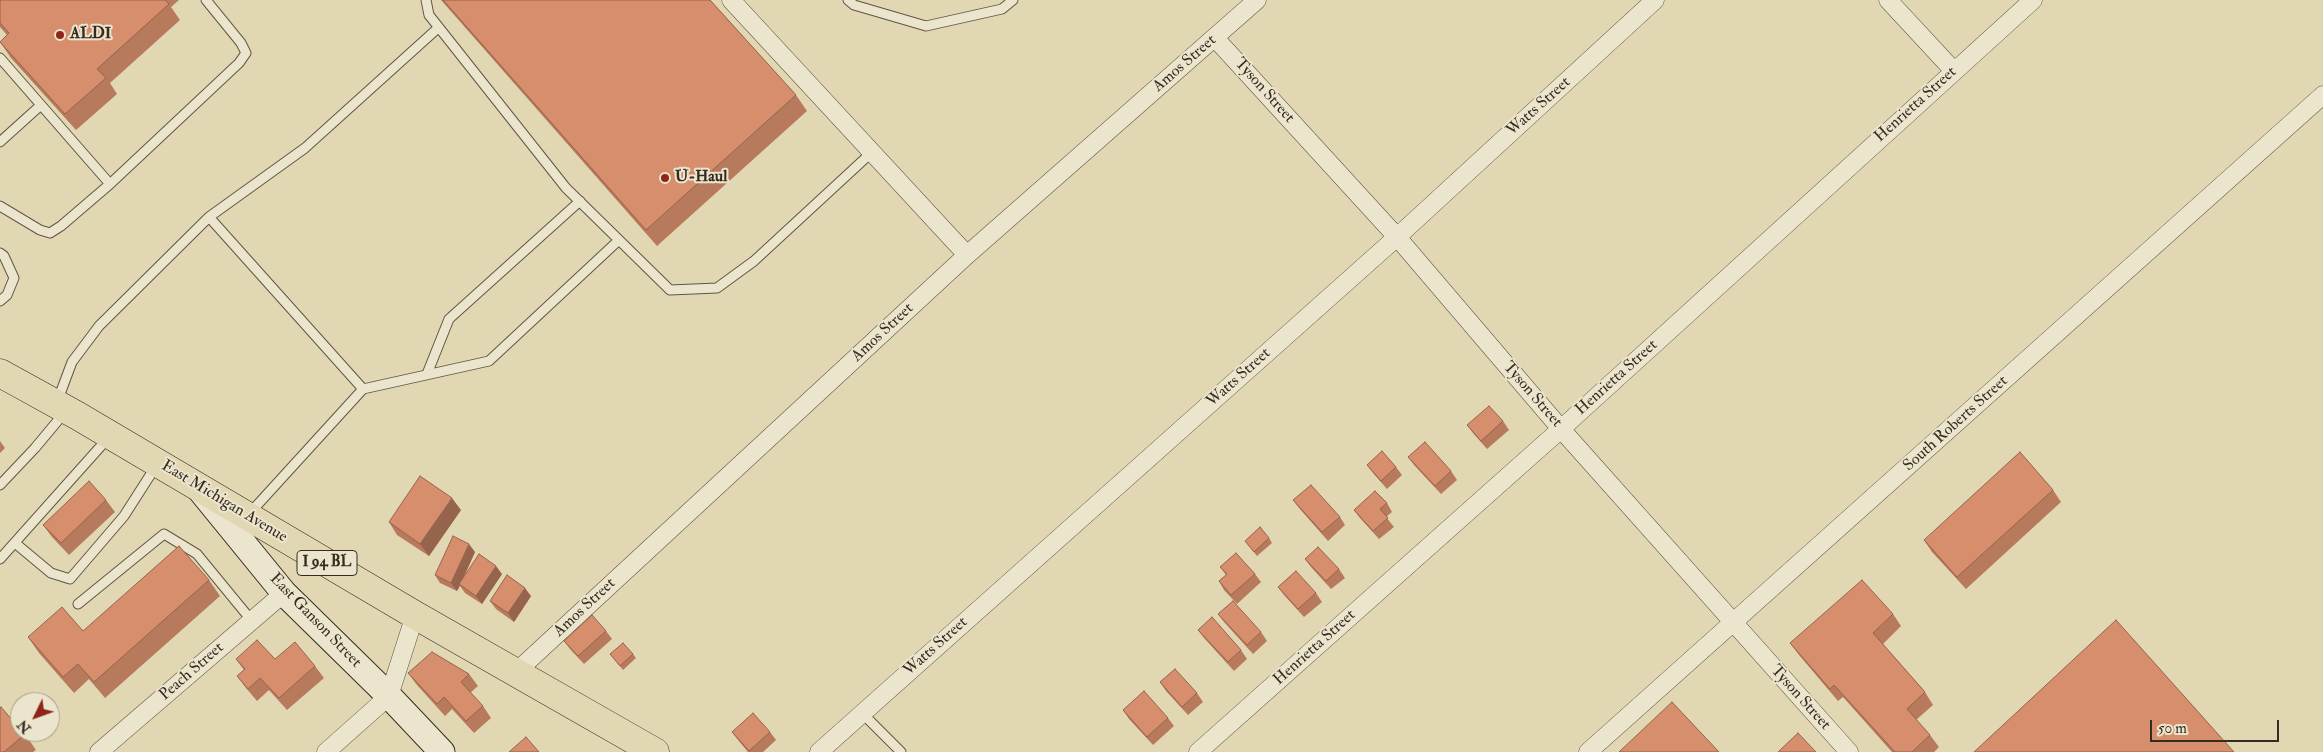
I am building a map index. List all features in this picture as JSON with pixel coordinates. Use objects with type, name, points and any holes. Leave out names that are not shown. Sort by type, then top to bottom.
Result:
[{"type":"main road","name":"East Michigan Avenue","points":[[6,380],[61,407],[110,435],[514,673],[655,752]]},
{"type":"street","points":[[731,0],[967,255]]},
{"type":"street","name":"Amos Street","points":[[514,673],[967,255],[1257,0]]},
{"type":"street","name":"Watts Street","points":[[819,752],[1397,237],[1654,0]]},
{"type":"street","points":[[1888,0],[1953,70]]},
{"type":"street","name":"Henrietta Street","points":[[1198,752],[1561,429],[1953,70],[2033,0]]},
{"type":"street","name":"Tyson Street","points":[[1215,38],[1397,237],[1561,429],[1849,752]]},
{"type":"street","name":"South Roberts Street","points":[[1588,752],[2323,95]]},
{"type":"street","name":"East Ganson Street","points":[[195,485],[284,593],[389,696],[442,752]]},
{"type":"street","name":"Peach Street","points":[[99,752],[284,593]]},
{"type":"street","points":[[326,752],[389,696],[415,615]]},
{"type":"lane","points":[[0,206],[40,230],[50,233],[61,226],[110,184],[239,63],[246,53],[241,43],[206,0]]},
{"type":"lane","points":[[426,0],[429,15],[438,28],[560,181],[670,290],[717,288],[754,261],[871,152]]},
{"type":"lane","points":[[848,0],[854,5],[926,26],[1002,9],[1013,0]]},
{"type":"lane","points":[[0,485],[35,448],[61,407],[72,362],[99,326],[209,217],[305,148],[438,28]]},
{"type":"lane","points":[[0,58],[110,184]]},
{"type":"lane","points":[[0,142],[40,105]]},
{"type":"lane","points":[[427,374],[449,319],[580,202]]},
{"type":"lane","points":[[209,217],[363,389]]},
{"type":"lane","points":[[247,516],[363,389],[489,361],[619,240]]},
{"type":"lane","points":[[0,253],[4,256],[14,278],[7,295],[0,302]]},
{"type":"lane","points":[[0,559],[110,435]]},
{"type":"lane","points":[[15,542],[51,573],[70,579],[124,516],[158,463]]},
{"type":"lane","points":[[78,604],[164,534],[197,554],[252,621]]},
{"type":"lane","points":[[862,713],[901,752]]},
{"type":"building","points":[[0,0],[165,0],[169,4],[97,69],[106,78],[65,114],[0,42],[9,33],[0,23]]},
{"type":"building","name":"U-Haul","points":[[443,0],[710,0],[796,95],[646,230]]},
{"type":"building","points":[[1489,406],[1503,421],[1481,441],[1467,425]]},
{"type":"building","points":[[1425,442],[1451,471],[1435,486],[1408,457]]},
{"type":"building","points":[[1382,451],[1396,467],[1381,481],[1367,465]]},
{"type":"building","points":[[2020,452],[2053,490],[1957,577],[1924,540]]},
{"type":"building","points":[[420,476],[452,498],[420,544],[389,522]]},
{"type":"building","points":[[89,481],[106,500],[61,543],[43,525]]},
{"type":"building","points":[[1311,485],[1340,517],[1322,532],[1293,500]]},
{"type":"building","points":[[1375,491],[1387,503],[1380,509],[1388,518],[1373,531],[1354,510]]},
{"type":"building","points":[[1260,527],[1269,538],[1254,552],[1245,541]]},
{"type":"building","points":[[453,536],[469,544],[451,583],[435,575]]},
{"type":"building","points":[[179,546],[209,580],[94,682],[78,664],[63,677],[28,637],[62,607],[83,631]]},
{"type":"building","points":[[1318,547],[1339,569],[1326,581],[1305,559]]},
{"type":"building","points":[[1236,553],[1255,574],[1231,595],[1219,581],[1227,574],[1220,567]]},
{"type":"building","points":[[479,554],[496,566],[476,596],[459,584]]},
{"type":"building","points":[[1296,571],[1316,593],[1298,609],[1278,587]]},
{"type":"building","points":[[507,575],[525,588],[508,613],[490,601]]},
{"type":"building","points":[[1862,580],[1893,614],[1873,633],[1925,692],[1907,709],[1930,735],[1912,752],[1895,752],[1834,685],[1830,689],[1790,643]]},
{"type":"building","points":[[1233,601],[1261,632],[1247,645],[1218,614]]},
{"type":"building","points":[[592,615],[606,631],[578,656],[564,641]]},
{"type":"building","points":[[1212,617],[1241,650],[1228,662],[1198,630]]},
{"type":"building","points":[[2116,620],[2234,752],[1974,752]]},
{"type":"building","points":[[257,640],[275,659],[295,642],[315,666],[279,698],[260,678],[248,689],[237,676],[245,669],[236,659]]},
{"type":"building","points":[[623,643],[633,654],[620,666],[610,654]]},
{"type":"building","points":[[432,652],[469,674],[461,682],[483,706],[466,721],[444,697],[437,704],[408,673]]},
{"type":"building","points":[[1175,669],[1197,693],[1182,707],[1160,682]]},
{"type":"building","points":[[1144,691],[1168,718],[1147,737],[1123,710]]},
{"type":"building","points":[[1672,702],[1719,752],[1619,752]]},
{"type":"building","points":[[0,708],[10,717],[10,742],[16,742],[4,752],[0,752]]},
{"type":"building","points":[[753,713],[770,732],[749,751],[732,732]]},
{"type":"building","points":[[1798,733],[1816,752],[1778,752]]},
{"type":"building","points":[[526,737],[539,752],[509,752]]},
{"type":"place","name":"ALDI","points":[[60,35]]},
{"type":"place","name":"U-Haul","points":[[665,178]]}]
